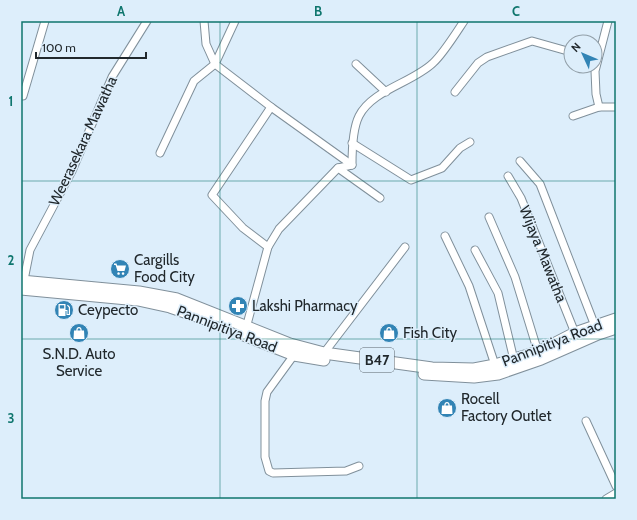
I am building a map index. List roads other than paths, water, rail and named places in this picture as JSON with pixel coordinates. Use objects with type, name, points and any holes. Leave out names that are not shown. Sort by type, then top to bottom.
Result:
[{"type":"main road","name":"Pannipitiya Road","points":[[22,285],[139,292],[177,299],[246,328],[290,344],[324,353],[432,368],[474,369],[514,360],[538,352],[575,333],[616,319]]},
{"type":"main road","name":"Pannipitiya Road","points":[[22,285],[138,300],[170,307],[205,319],[294,355],[432,375],[474,377],[498,374],[541,359],[598,334],[616,328]]},
{"type":"street","points":[[21,96],[23,96],[45,21]]},
{"type":"street","name":"Weerasekara Mawatha","points":[[22,285],[30,250],[72,171],[112,77],[147,21]]},
{"type":"street","points":[[204,21],[206,44],[215,64],[271,107],[352,164]]},
{"type":"street","points":[[160,153],[194,81],[215,64],[235,21]]},
{"type":"street","points":[[352,164],[352,143],[358,117],[370,102],[411,79],[433,63],[464,21]]},
{"type":"street","points":[[603,36],[608,21]]},
{"type":"street","points":[[455,92],[478,63],[487,57],[532,41],[563,50]]},
{"type":"street","points":[[356,64],[386,92]]},
{"type":"street","points":[[595,74],[596,94],[599,107]]},
{"type":"street","points":[[268,247],[243,228],[212,195],[271,107]]},
{"type":"street","points":[[573,116],[599,107],[616,107]]},
{"type":"street","points":[[352,143],[411,180],[442,168],[460,148],[470,142]]},
{"type":"street","points":[[520,161],[540,184],[595,326]]},
{"type":"street","points":[[246,328],[268,247],[279,229],[338,168],[352,164]]},
{"type":"street","points":[[338,168],[380,198]]},
{"type":"street","name":"Wijaya Mawatha","points":[[508,176],[521,198],[575,333]]},
{"type":"street","points":[[489,217],[515,277],[538,352]]},
{"type":"street","points":[[445,236],[469,286],[495,365]]},
{"type":"street","points":[[324,353],[405,247]]},
{"type":"street","points":[[474,250],[498,293],[514,360]]},
{"type":"street","points":[[294,355],[267,392],[265,402],[265,457],[268,471],[273,473],[346,470],[358,466]]},
{"type":"street","points":[[586,422],[616,486]]},
{"type":"street","points":[[606,499],[616,493]]},
{"type":"place","name":"Cargills Food City","points":[[120,269]]},
{"type":"place","name":"Lakshi Pharmacy","points":[[238,306]]},
{"type":"place","name":"Ceypecto","points":[[64,310]]},
{"type":"place","name":"S.N.D. Auto Service","points":[[79,333]]},
{"type":"place","name":"Fish City","points":[[389,333]]},
{"type":"place","name":"Rocell Factory Outlet","points":[[447,408]]}]
